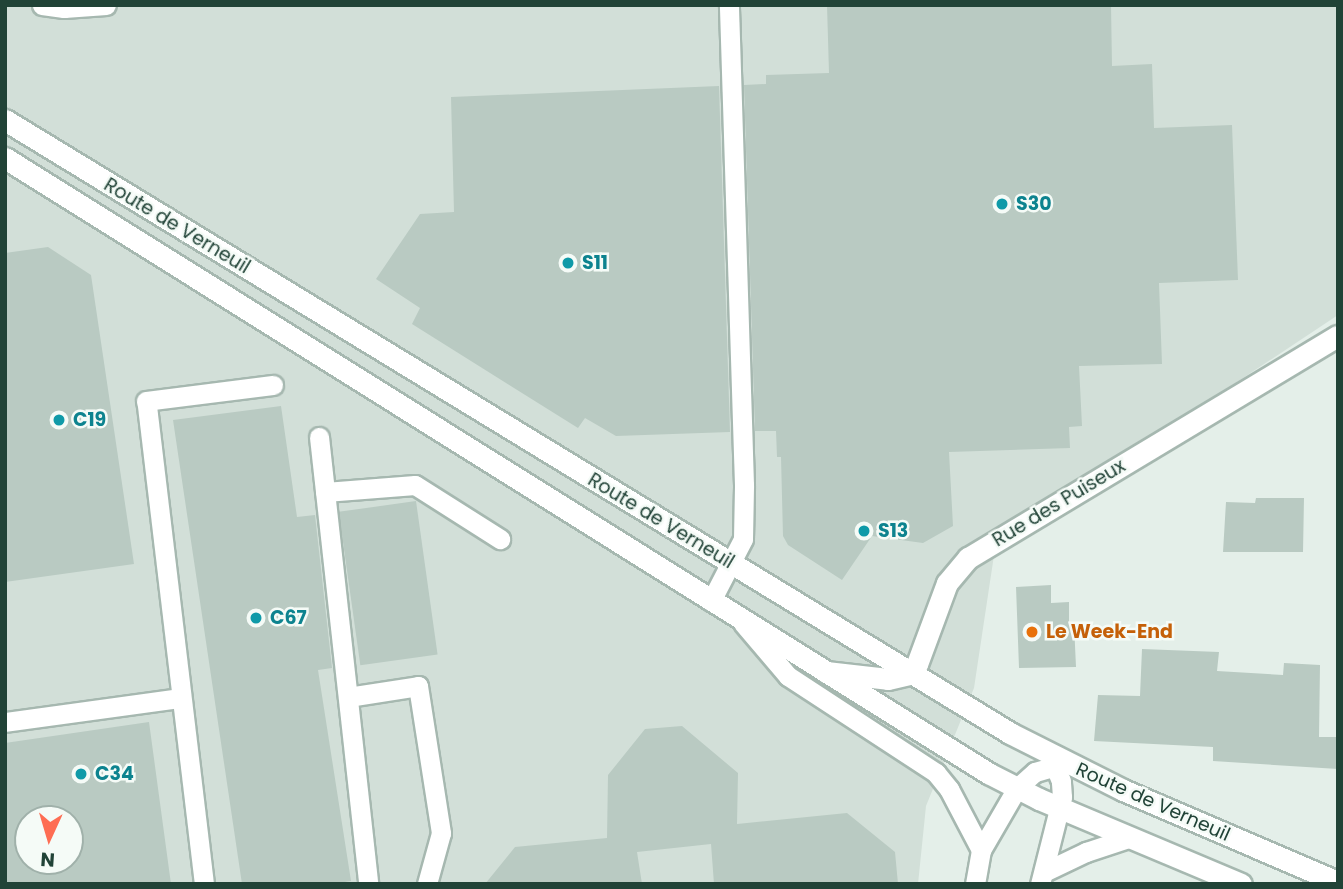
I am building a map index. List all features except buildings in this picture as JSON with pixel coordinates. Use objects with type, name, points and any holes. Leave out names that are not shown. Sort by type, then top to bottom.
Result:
[{"type":"main road","name":"Route de Verneuil","points":[[5,120],[909,674],[1057,761],[1338,882]]},
{"type":"main road","name":"Route de Verneuil","points":[[5,158],[824,672],[1017,788],[1241,884]]},
{"type":"main road","name":"Rue des Puiseux","points":[[909,674],[917,664],[947,583],[968,558],[1338,336]]},
{"type":"main road","points":[[824,672],[888,679],[909,674]]},
{"type":"lane","points":[[42,5],[64,8],[106,5]]},
{"type":"lane","points":[[711,601],[743,539],[744,485],[730,5]]},
{"type":"lane","points":[[204,884],[146,401],[273,385]]},
{"type":"lane","points":[[319,437],[368,884]]},
{"type":"lane","points":[[325,492],[415,485],[500,539]]},
{"type":"lane","points":[[741,620],[788,676],[936,773],[949,789],[981,850]]},
{"type":"lane","points":[[348,697],[418,686],[441,833],[427,884]]},
{"type":"lane","points":[[5,722],[180,698]]},
{"type":"lane","points":[[975,884],[981,850],[1017,788],[1035,772],[1057,761],[1063,789],[1042,878]]},
{"type":"lane","points":[[1042,878],[1086,852],[1131,837]]},
{"type":"shaded area","points":[[5,5],[1338,5],[1338,315],[996,542],[974,688],[926,806],[918,884],[5,884]]},
{"type":"place","name":"S30","points":[[1002,204]]},
{"type":"place","name":"S11","points":[[568,263]]},
{"type":"place","name":"C19","points":[[59,420]]},
{"type":"place","name":"S13","points":[[864,531]]},
{"type":"place","name":"C67","points":[[256,618]]},
{"type":"place","name":"Le Week-End","points":[[1032,632]]},
{"type":"place","name":"C34","points":[[81,774]]}]
